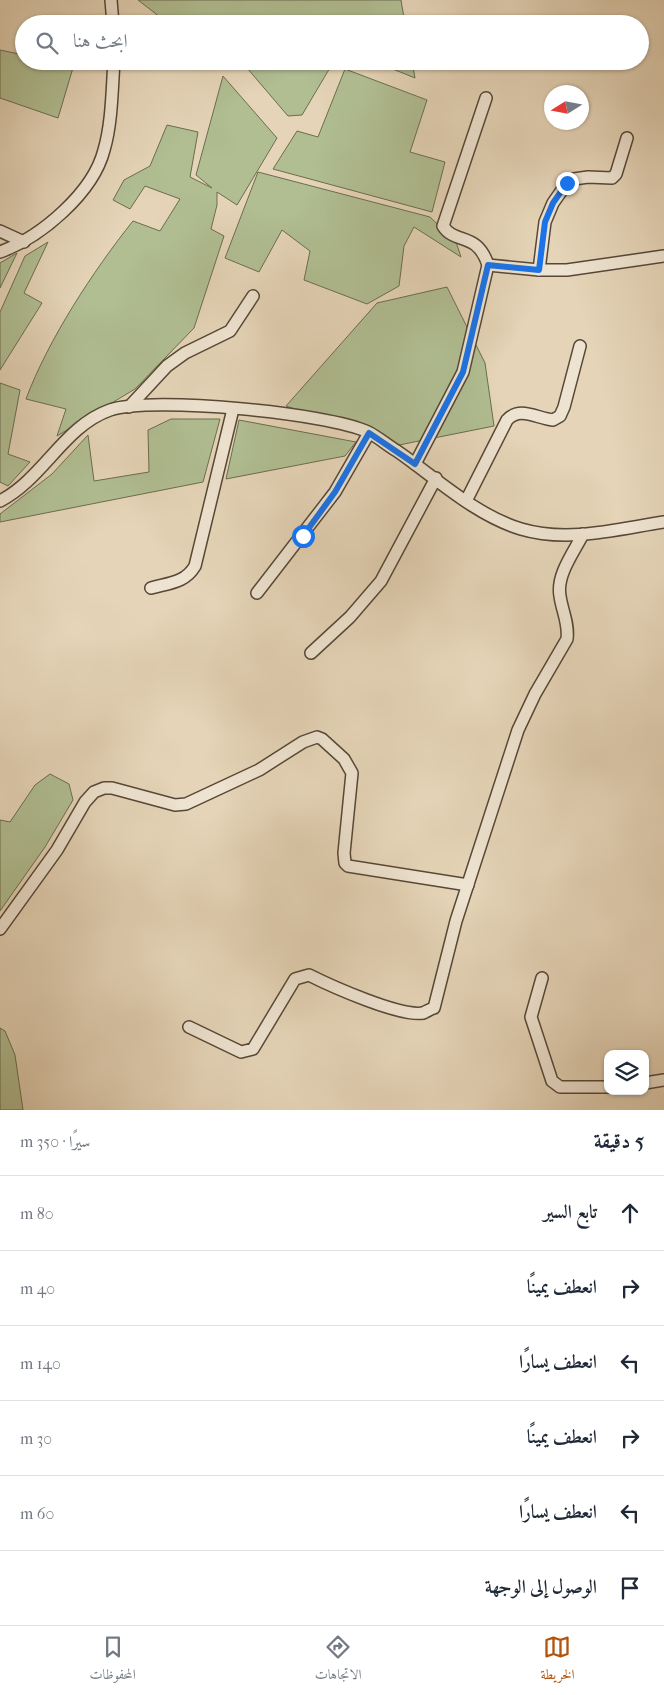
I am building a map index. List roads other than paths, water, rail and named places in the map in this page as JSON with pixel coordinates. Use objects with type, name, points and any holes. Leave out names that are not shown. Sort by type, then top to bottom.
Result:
[{"type":"street","points":[[111,0],[112,15]]},
{"type":"street","points":[[0,252],[24,242],[56,217],[90,179],[104,150],[113,70]]},
{"type":"street","points":[[415,464],[463,372],[488,265],[484,252],[472,241],[445,230],[443,226],[443,220],[454,197],[472,135],[486,98]]},
{"type":"street","points":[[539,270],[545,222],[553,203],[567,183],[574,179],[612,178],[616,174],[626,138]]},
{"type":"street","points":[[0,231],[24,242]]},
{"type":"street","points":[[488,265],[539,270],[567,270],[664,256]]},
{"type":"street","points":[[130,407],[167,366],[185,353],[230,331],[253,296]]},
{"type":"street","points":[[466,501],[506,420],[513,414],[522,412],[553,420],[560,416],[580,346]]},
{"type":"street","points":[[0,501],[30,481],[77,430],[89,421],[111,410],[130,407],[178,406],[233,409],[320,418],[369,433],[436,478],[466,501],[496,519],[522,529],[554,535],[583,534],[664,522]]},
{"type":"street","points":[[151,588],[181,580],[189,575],[195,566],[233,409]]},
{"type":"street","points":[[257,593],[335,492],[369,433]]},
{"type":"street","points":[[311,653],[350,617],[381,581],[436,478]]},
{"type":"street","points":[[189,1027],[241,1052],[248,1052],[253,1049],[295,979],[309,975],[359,998],[410,1012],[423,1013],[434,1008],[456,920],[518,730],[535,694],[567,639],[568,629],[560,596],[560,584],[583,534]]},
{"type":"street","points":[[0,930],[57,850],[85,802],[94,792],[104,788],[112,788],[175,805],[186,804],[259,770],[303,742],[317,737],[322,739],[344,759],[352,773],[344,853],[345,863],[348,866],[468,885]]},
{"type":"street","points":[[542,978],[531,1017],[552,1081],[560,1087],[604,1087]]},
{"type":"street","points":[[649,1082],[664,1080]]}]
